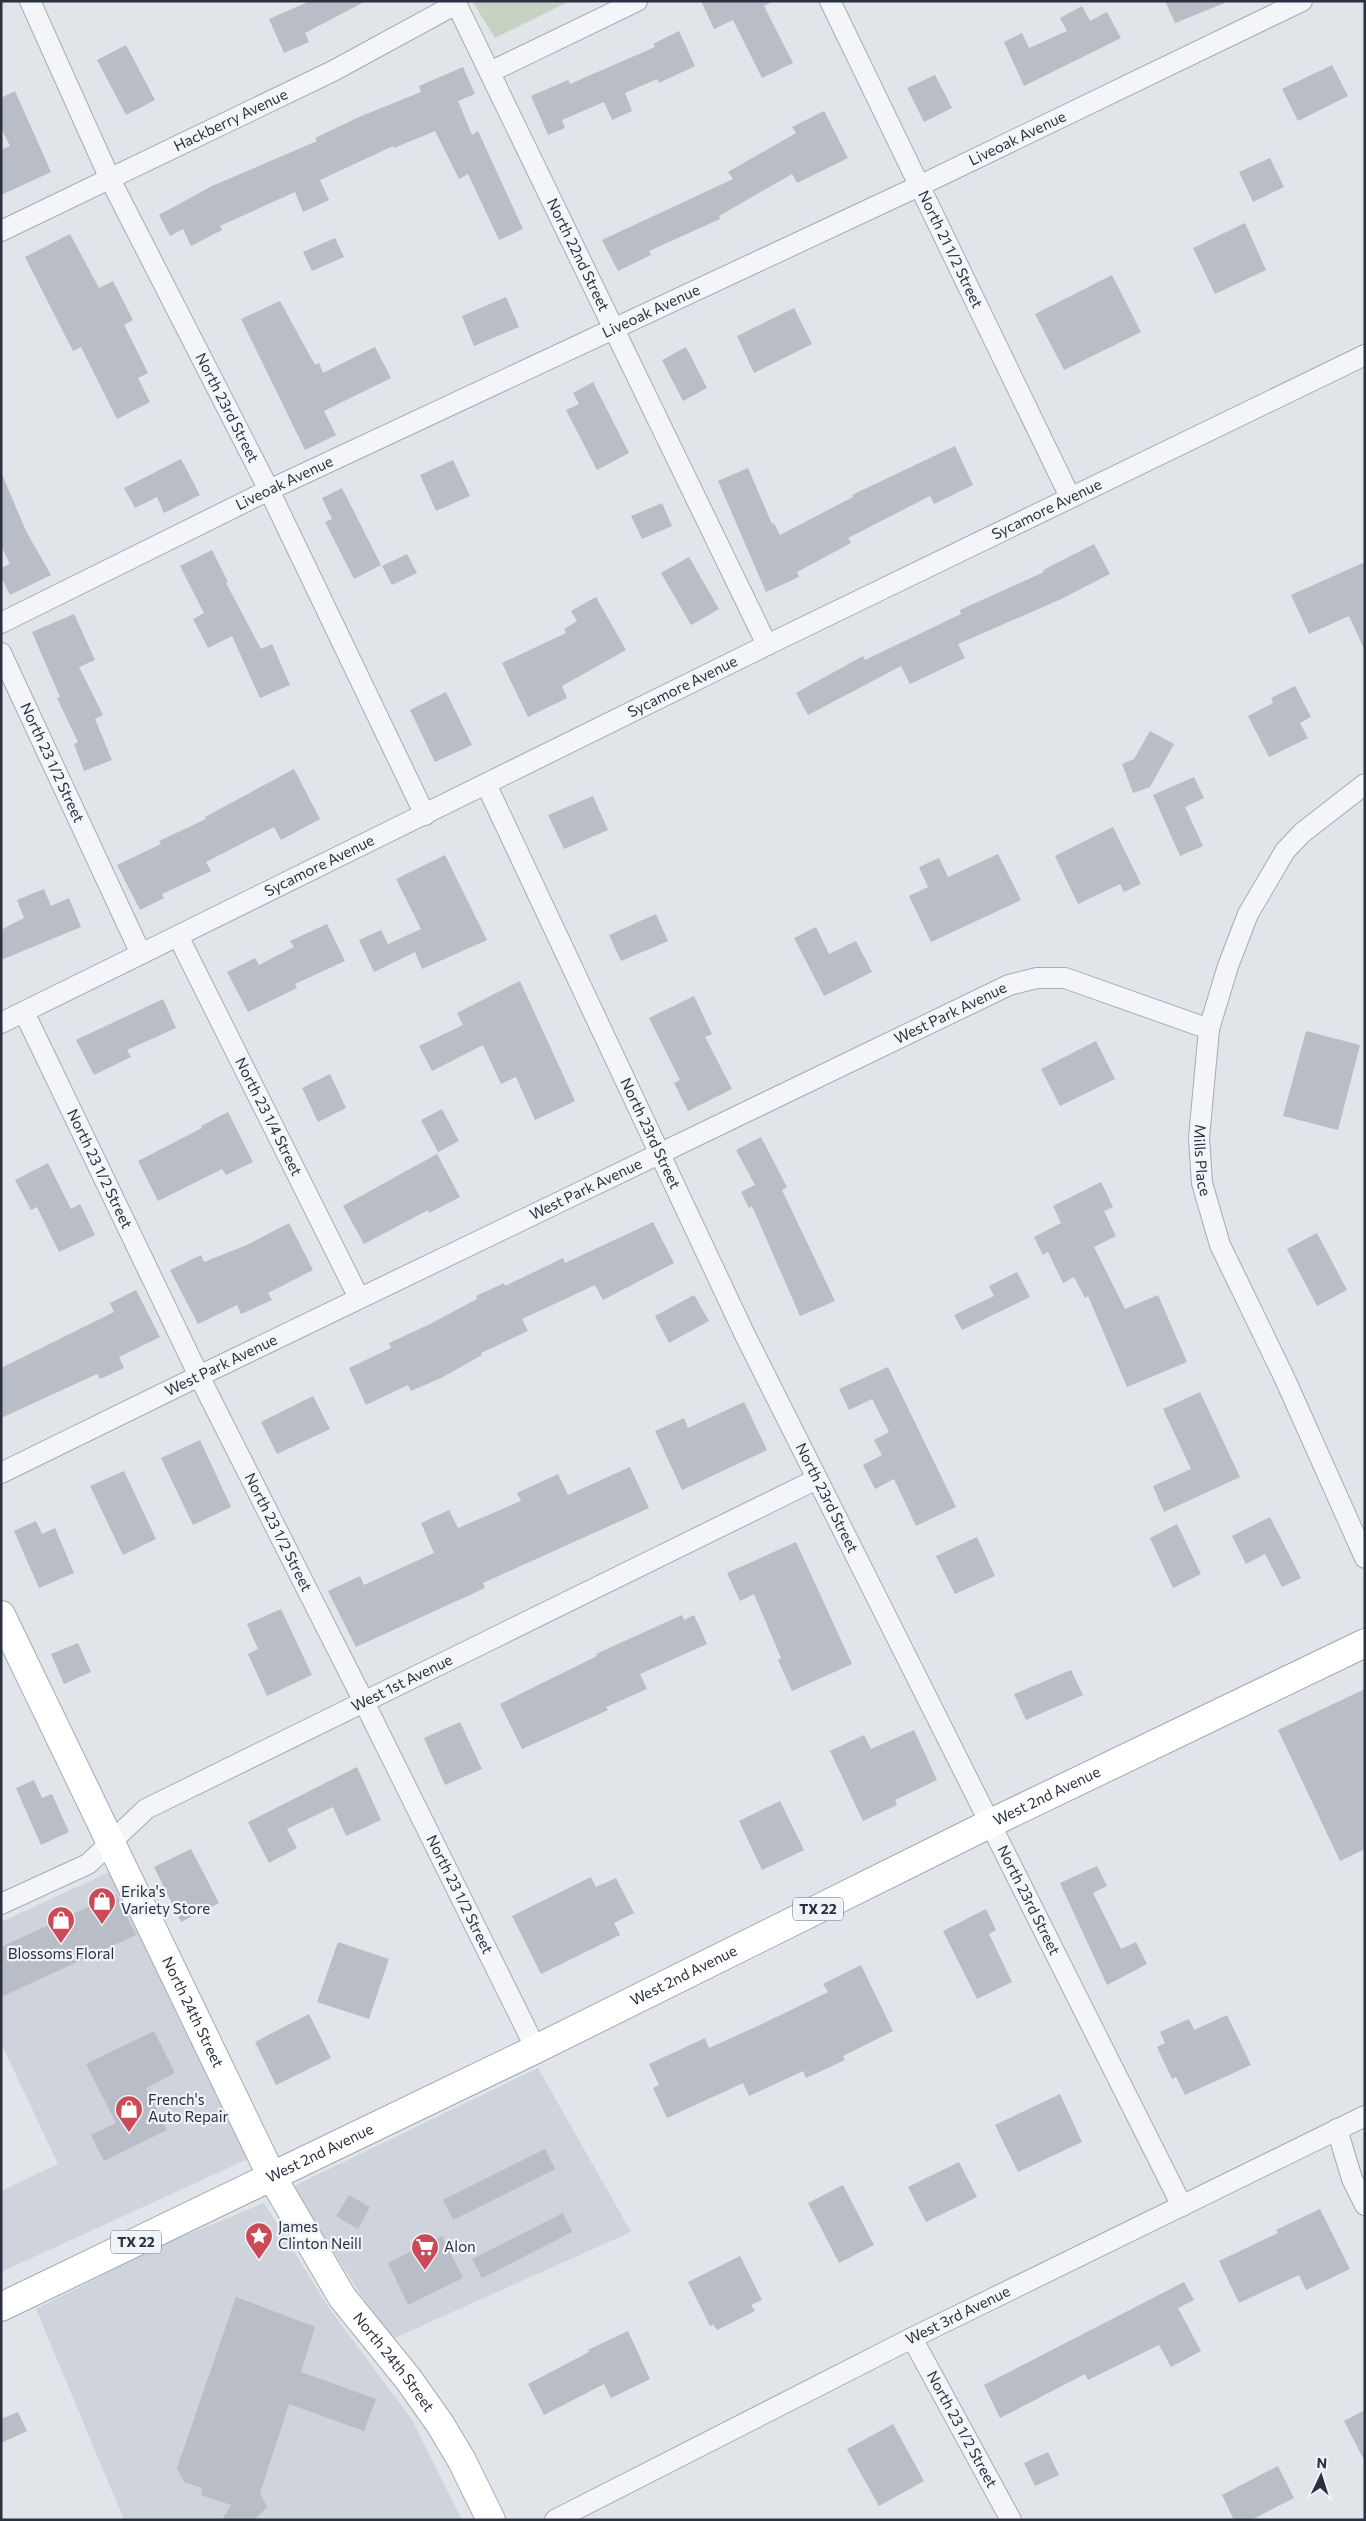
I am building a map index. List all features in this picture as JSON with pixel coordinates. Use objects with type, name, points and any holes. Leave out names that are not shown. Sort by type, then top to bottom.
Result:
[{"type":"main road","name":"North 24th Street","points":[[1,1615],[272,2177],[342,2297],[409,2380],[440,2424],[461,2459],[491,2520]]},
{"type":"main road","name":"West 2nd Avenue","points":[[1,2308],[536,2049],[991,1823],[1365,1643]]},
{"type":"street","name":"North 23rd Street","points":[[30,1],[110,179],[269,490],[424,815]]},
{"type":"street","points":[[490,72],[637,1]]},
{"type":"street","name":"North 21 1/2 Street","points":[[830,1],[1070,498]]},
{"type":"street","name":"Liveoak Avenue","points":[[1,623],[269,490],[919,186],[1302,1]]},
{"type":"street","name":"Hackberry Avenue","points":[[1,231],[333,71],[455,3]]},
{"type":"street","name":"North 22nd Street","points":[[455,3],[768,645]]},
{"type":"street","name":"Sycamore Avenue","points":[[1,1023],[768,645],[1365,355]]},
{"type":"street","name":"North 23 1/2 Street","points":[[1,653],[141,954]]},
{"type":"street","name":"North 23rd Street","points":[[486,784],[744,1333],[1182,2206]]},
{"type":"street","name":"Mills Place","points":[[1365,784],[1308,827],[1285,851],[1248,914],[1228,966],[1209,1029],[1199,1138],[1202,1183],[1217,1236],[1288,1386],[1365,1558]]},
{"type":"street","name":"North 23 1/4 Street","points":[[178,936],[359,1298]]},
{"type":"street","name":"West Park Avenue","points":[[1,1474],[359,1298],[1009,985],[1037,978],[1065,978],[1209,1029]]},
{"type":"street","name":"North 23 1/2 Street","points":[[24,1012],[199,1376],[363,1700],[536,2049]]},
{"type":"street","name":"West 1st Avenue","points":[[1,1904],[88,1864],[146,1809],[363,1700],[817,1479]]},
{"type":"street","name":"West 3rd Avenue","points":[[555,2520],[912,2338],[1365,2116]]},
{"type":"street","points":[[1337,2130],[1352,2179],[1365,2204]]},
{"type":"street","name":"North 23 1/2 Street","points":[[912,2338],[1011,2520]]},
{"type":"shaded area","points":[[116,1869],[250,2158],[1,2272],[1,2191],[58,2164],[1,2043],[1,1922]]},
{"type":"shaded area","points":[[538,2068],[631,2232],[390,2340],[292,2187]]},
{"type":"shaded area","points":[[264,2203],[329,2308],[412,2420],[462,2520],[124,2520],[36,2309],[162,2245]]},
{"type":"green space","points":[[472,1],[570,1],[495,38]]},
{"type":"building","points":[[310,1],[366,1],[305,33],[309,42],[284,53],[269,19]]},
{"type":"building","points":[[701,1],[774,1],[764,6],[793,63],[762,78],[733,20],[714,29]]},
{"type":"building","points":[[1165,1],[1226,1],[1227,2],[1175,23]]},
{"type":"building","points":[[1082,6],[1090,21],[1107,12],[1121,38],[1024,86],[1004,42],[1022,33],[1029,48],[1067,31],[1060,18]]},
{"type":"building","points":[[679,31],[695,66],[659,83],[657,79],[625,93],[632,111],[612,120],[604,102],[562,120],[565,128],[548,135],[531,96],[568,80],[570,84],[655,47],[653,44]]},
{"type":"building","points":[[126,45],[155,100],[126,115],[97,60]]},
{"type":"building","points":[[1332,65],[1348,96],[1298,121],[1282,89]]},
{"type":"building","points":[[463,67],[475,94],[458,101],[472,135],[478,131],[523,229],[499,240],[468,174],[459,179],[435,131],[394,148],[393,146],[320,180],[329,200],[303,212],[295,192],[220,226],[222,230],[191,246],[183,229],[170,236],[159,215],[212,186],[317,141],[315,138],[359,117],[421,92],[419,86]]},
{"type":"building","points":[[935,75],[952,108],[924,122],[907,88]]},
{"type":"building","points":[[15,91],[51,172],[1,195],[1,150],[10,146],[1,128],[1,98]]},
{"type":"building","points":[[824,111],[848,158],[797,183],[792,174],[719,216],[720,219],[649,251],[651,255],[618,271],[602,240],[733,179],[728,172],[796,133],[792,127]]},
{"type":"building","points":[[1270,158],[1284,187],[1253,202],[1239,172]]},
{"type":"building","points":[[1245,223],[1266,270],[1215,294],[1193,248]]},
{"type":"building","points":[[70,234],[99,288],[113,281],[133,320],[124,325],[148,373],[138,378],[150,402],[117,419],[81,347],[73,351],[25,257]]},
{"type":"building","points":[[335,238],[344,257],[312,271],[303,252]]},
{"type":"building","points":[[1112,275],[1141,332],[1064,370],[1035,314]]},
{"type":"building","points":[[506,297],[519,327],[474,346],[462,316]]},
{"type":"building","points":[[280,301],[315,365],[319,363],[323,373],[375,347],[391,378],[324,411],[336,435],[305,450],[241,319]]},
{"type":"building","points":[[794,308],[812,344],[754,373],[737,336]]},
{"type":"building","points":[[686,347],[707,388],[683,401],[662,360]]},
{"type":"building","points":[[593,382],[629,453],[597,470],[566,410],[579,404],[573,393]]},
{"type":"building","points":[[955,446],[973,485],[934,504],[930,496],[848,538],[851,543],[797,572],[799,577],[766,592],[718,481],[748,468],[772,524],[774,523],[780,535],[853,497],[852,495]]},
{"type":"building","points":[[181,459],[200,495],[164,513],[157,497],[135,508],[124,488]]},
{"type":"building","points":[[453,460],[470,496],[436,511],[420,475]]},
{"type":"building","points":[[1,472],[26,531],[51,575],[10,595],[1,577],[1,568],[10,564],[1,546]]},
{"type":"building","points":[[342,488],[381,565],[354,579],[325,522],[332,519],[322,498]]},
{"type":"building","points":[[662,503],[672,526],[642,539],[631,516]]},
{"type":"building","points":[[1094,544],[1110,574],[1059,600],[958,644],[965,658],[910,684],[901,666],[808,715],[796,693],[863,656],[865,660],[961,614],[960,610],[1044,572],[1043,570]]},
{"type":"building","points":[[212,550],[228,582],[226,583],[261,649],[272,644],[290,685],[260,698],[232,636],[208,648],[193,619],[204,613],[180,566]]},
{"type":"building","points":[[407,554],[417,573],[392,585],[382,566]]},
{"type":"building","points":[[689,557],[719,609],[691,625],[661,573]]},
{"type":"building","points":[[1365,562],[1365,651],[1349,616],[1309,634],[1291,595]]},
{"type":"building","points":[[596,597],[626,650],[562,686],[567,698],[528,717],[502,663],[566,633],[564,629],[577,621],[571,611]]},
{"type":"building","points":[[74,614],[95,660],[79,667],[103,715],[95,719],[112,760],[84,771],[74,744],[78,742],[57,698],[60,697],[32,632]]},
{"type":"building","points":[[1295,686],[1311,717],[1300,723],[1308,738],[1269,757],[1248,716],[1273,703],[1271,698]]},
{"type":"building","points":[[446,692],[472,745],[435,762],[410,710]]},
{"type":"building","points":[[1150,731],[1174,744],[1150,787],[1133,793],[1122,764],[1134,759]]},
{"type":"building","points":[[294,769],[320,819],[281,840],[274,827],[206,862],[211,871],[162,894],[164,898],[140,910],[117,865],[161,844],[159,841],[206,819],[205,817]]},
{"type":"building","points":[[1194,777],[1204,798],[1185,807],[1203,846],[1180,856],[1153,795]]},
{"type":"building","points":[[593,796],[608,830],[564,849],[548,815]]},
{"type":"building","points":[[1113,827],[1141,884],[1124,892],[1120,884],[1078,904],[1055,856]]},
{"type":"building","points":[[998,854],[1021,900],[931,942],[909,896],[928,887],[919,867],[939,858],[948,877]]},
{"type":"building","points":[[445,855],[487,940],[422,969],[415,952],[374,972],[359,940],[381,930],[388,944],[421,929],[396,879]]},
{"type":"building","points":[[44,889],[51,906],[69,898],[81,927],[1,960],[1,930],[24,918],[17,900]]},
{"type":"building","points":[[656,914],[668,941],[621,961],[609,935]]},
{"type":"building","points":[[327,924],[345,961],[295,984],[297,988],[248,1012],[227,972],[255,958],[259,965],[294,947],[290,941]]},
{"type":"building","points":[[816,927],[829,954],[856,941],[872,972],[824,996],[794,938]]},
{"type":"building","points":[[520,981],[575,1101],[535,1120],[516,1077],[501,1084],[483,1045],[432,1071],[419,1046],[463,1025],[457,1013]]},
{"type":"building","points":[[694,996],[712,1034],[705,1037],[732,1089],[688,1111],[674,1083],[680,1080],[649,1018]]},
{"type":"building","points":[[163,999],[176,1028],[127,1050],[131,1057],[94,1075],[76,1040]]},
{"type":"building","points":[[1306,1031],[1360,1045],[1338,1130],[1283,1116]]},
{"type":"building","points":[[1096,1041],[1115,1079],[1060,1106],[1041,1069]]},
{"type":"building","points":[[330,1074],[346,1108],[318,1122],[302,1088]]},
{"type":"building","points":[[442,1109],[459,1141],[438,1152],[421,1120]]},
{"type":"building","points":[[228,1112],[253,1162],[226,1175],[222,1169],[158,1201],[138,1161],[202,1128],[201,1126]]},
{"type":"building","points":[[761,1137],[787,1187],[782,1190],[835,1301],[800,1316],[752,1206],[749,1208],[741,1192],[755,1185],[736,1150]]},
{"type":"building","points":[[437,1154],[460,1197],[429,1213],[428,1210],[364,1244],[343,1206]]},
{"type":"building","points":[[48,1163],[71,1209],[80,1204],[95,1235],[59,1252],[37,1207],[31,1210],[15,1180]]},
{"type":"building","points":[[1101,1182],[1113,1207],[1104,1211],[1116,1236],[1094,1247],[1125,1309],[1158,1295],[1187,1362],[1127,1387],[1088,1296],[1085,1298],[1074,1277],[1063,1283],[1048,1252],[1043,1255],[1034,1237],[1061,1223],[1053,1206]]},
{"type":"building","points":[[653,1222],[674,1263],[603,1300],[595,1285],[522,1319],[528,1331],[481,1353],[482,1355],[441,1378],[411,1391],[408,1385],[366,1405],[349,1368],[391,1348],[389,1343],[477,1299],[476,1296],[504,1283],[505,1286],[563,1258],[565,1263]]},
{"type":"building","points":[[289,1223],[313,1270],[268,1293],[272,1300],[241,1314],[237,1305],[198,1324],[170,1270],[201,1255],[204,1262],[247,1245]]},
{"type":"building","points":[[1317,1233],[1347,1290],[1317,1306],[1287,1249]]},
{"type":"building","points":[[1017,1272],[1030,1297],[962,1330],[954,1315],[994,1296],[989,1286]]},
{"type":"building","points":[[136,1290],[160,1337],[119,1357],[124,1368],[100,1379],[97,1374],[1,1418],[1,1368],[114,1312],[110,1303]]},
{"type":"building","points":[[694,1295],[709,1321],[669,1343],[655,1316]]},
{"type":"building","points":[[888,1367],[956,1507],[916,1526],[894,1479],[875,1489],[863,1465],[882,1455],[874,1440],[889,1432],[872,1399],[849,1410],[839,1389]]},
{"type":"building","points":[[1200,1392],[1240,1477],[1164,1512],[1153,1486],[1191,1469],[1163,1409]]},
{"type":"building","points":[[313,1396],[330,1429],[277,1454],[261,1422]]},
{"type":"building","points":[[744,1402],[767,1450],[682,1490],[655,1431],[684,1418],[688,1428]]},
{"type":"building","points":[[200,1440],[231,1507],[193,1525],[161,1458]]},
{"type":"building","points":[[630,1467],[649,1508],[483,1583],[485,1588],[356,1647],[328,1591],[360,1576],[364,1585],[434,1553],[421,1523],[449,1510],[458,1528],[521,1501],[517,1493],[558,1474],[568,1495]]},
{"type":"building","points":[[124,1471],[156,1539],[123,1555],[90,1486]]},
{"type":"building","points":[[1270,1517],[1301,1578],[1282,1587],[1265,1554],[1246,1564],[1232,1536]]},
{"type":"building","points":[[36,1521],[42,1534],[55,1528],[74,1573],[39,1588],[14,1531]]},
{"type":"building","points":[[1177,1524],[1201,1574],[1173,1588],[1150,1538]]},
{"type":"building","points":[[977,1537],[995,1576],[955,1594],[936,1556]]},
{"type":"building","points":[[796,1542],[852,1664],[792,1691],[778,1660],[781,1658],[754,1594],[740,1601],[727,1573]]},
{"type":"building","points":[[281,1609],[312,1675],[267,1696],[248,1654],[258,1649],[247,1624]]},
{"type":"building","points":[[682,1615],[684,1620],[694,1615],[707,1644],[640,1674],[647,1689],[606,1707],[608,1710],[522,1749],[500,1704],[597,1656],[596,1654]]},
{"type":"building","points":[[78,1643],[91,1672],[64,1684],[51,1654]]},
{"type":"building","points":[[1071,1670],[1083,1695],[1026,1720],[1014,1694]]},
{"type":"building","points":[[1365,1689],[1365,1849],[1340,1861],[1278,1730]]},
{"type":"building","points":[[460,1722],[482,1769],[445,1785],[424,1738]]},
{"type":"building","points":[[914,1730],[937,1780],[895,1800],[897,1805],[863,1821],[830,1751],[864,1735],[871,1749]]},
{"type":"building","points":[[357,1767],[381,1820],[346,1836],[333,1807],[287,1829],[297,1848],[269,1863],[248,1822]]},
{"type":"building","points":[[34,1780],[42,1798],[52,1794],[69,1832],[41,1845],[16,1788]]},
{"type":"building","points":[[780,1801],[804,1850],[762,1870],[739,1821]]},
{"type":"building","points":[[191,1849],[219,1903],[181,1922],[154,1867]]},
{"type":"building","points":[[1097,1866],[1107,1886],[1093,1893],[1121,1949],[1136,1942],[1147,1964],[1107,1985],[1060,1883]]},
{"type":"building","points":[[591,1877],[596,1887],[616,1878],[634,1913],[614,1923],[620,1935],[541,1974],[512,1916]]},
{"type":"building","points":[[116,1894],[136,1935],[1,1997],[1,1947]]},
{"type":"building","points":[[986,1909],[996,1930],[989,1934],[1012,1982],[977,1999],[943,1931]]},
{"type":"building","points":[[338,1942],[389,1959],[369,2019],[317,2002]]},
{"type":"building","points":[[861,1965],[893,2031],[843,2056],[845,2060],[806,2078],[803,2071],[749,2096],[743,2083],[667,2118],[653,2088],[659,2085],[649,2064],[705,2038],[709,2048],[760,2025],[828,1992],[823,1984]]},
{"type":"building","points":[[309,2014],[331,2058],[276,2085],[255,2042]]},
{"type":"building","points":[[1227,2015],[1251,2065],[1185,2095],[1176,2077],[1172,2079],[1157,2047],[1165,2043],[1160,2032],[1189,2019],[1194,2030]]},
{"type":"building","points":[[154,2031],[175,2073],[146,2088],[167,2130],[104,2161],[91,2135],[116,2123],[86,2064]]},
{"type":"building","points":[[1060,2094],[1082,2142],[1018,2172],[995,2125]]},
{"type":"building","points":[[545,2149],[555,2169],[453,2220],[443,2200]]},
{"type":"building","points":[[959,2162],[977,2197],[926,2222],[908,2187]]},
{"type":"building","points":[[843,2185],[874,2245],[839,2263],[808,2203]]},
{"type":"building","points":[[349,2195],[370,2207],[358,2229],[336,2216]]},
{"type":"building","points":[[1320,2209],[1350,2269],[1306,2290],[1299,2275],[1239,2303],[1219,2261],[1278,2233],[1276,2230]]},
{"type":"building","points":[[563,2213],[572,2232],[482,2278],[472,2259]]},
{"type":"building","name":"Alon","points":[[442,2236],[463,2278],[408,2305],[388,2263]]},
{"type":"building","points":[[740,2256],[762,2300],[751,2305],[755,2311],[717,2330],[713,2324],[710,2326],[688,2282]]},
{"type":"building","points":[[1184,2282],[1194,2300],[1178,2308],[1201,2351],[1171,2367],[1159,2345],[1088,2380],[1085,2374],[1000,2418],[984,2385]]},
{"type":"building","points":[[236,2297],[315,2327],[301,2372],[376,2399],[364,2431],[289,2404],[260,2493],[267,2507],[254,2520],[222,2520],[231,2505],[201,2495],[202,2488],[184,2482],[177,2468]]},
{"type":"building","points":[[628,2331],[650,2379],[611,2398],[604,2384],[544,2415],[528,2384],[589,2352],[588,2350]]},
{"type":"building","points":[[1365,2410],[1365,2462],[1344,2421]]},
{"type":"building","points":[[18,2412],[27,2431],[1,2443],[1,2419]]},
{"type":"building","points":[[893,2424],[924,2481],[879,2506],[847,2449]]},
{"type":"building","points":[[1048,2452],[1059,2475],[1035,2486],[1024,2463]]},
{"type":"building","points":[[1278,2466],[1294,2498],[1251,2520],[1234,2520],[1222,2495]]},
{"type":"place","name":"Erika's Variety Store","points":[[102,1925]]},
{"type":"place","name":"Blossoms Floral","points":[[61,1944]]},
{"type":"place","name":"French's Auto Repair","points":[[129,2133]]},
{"type":"place","name":"James Clinton Neill","points":[[259,2260]]},
{"type":"place","name":"Alon","points":[[425,2271]]}]
